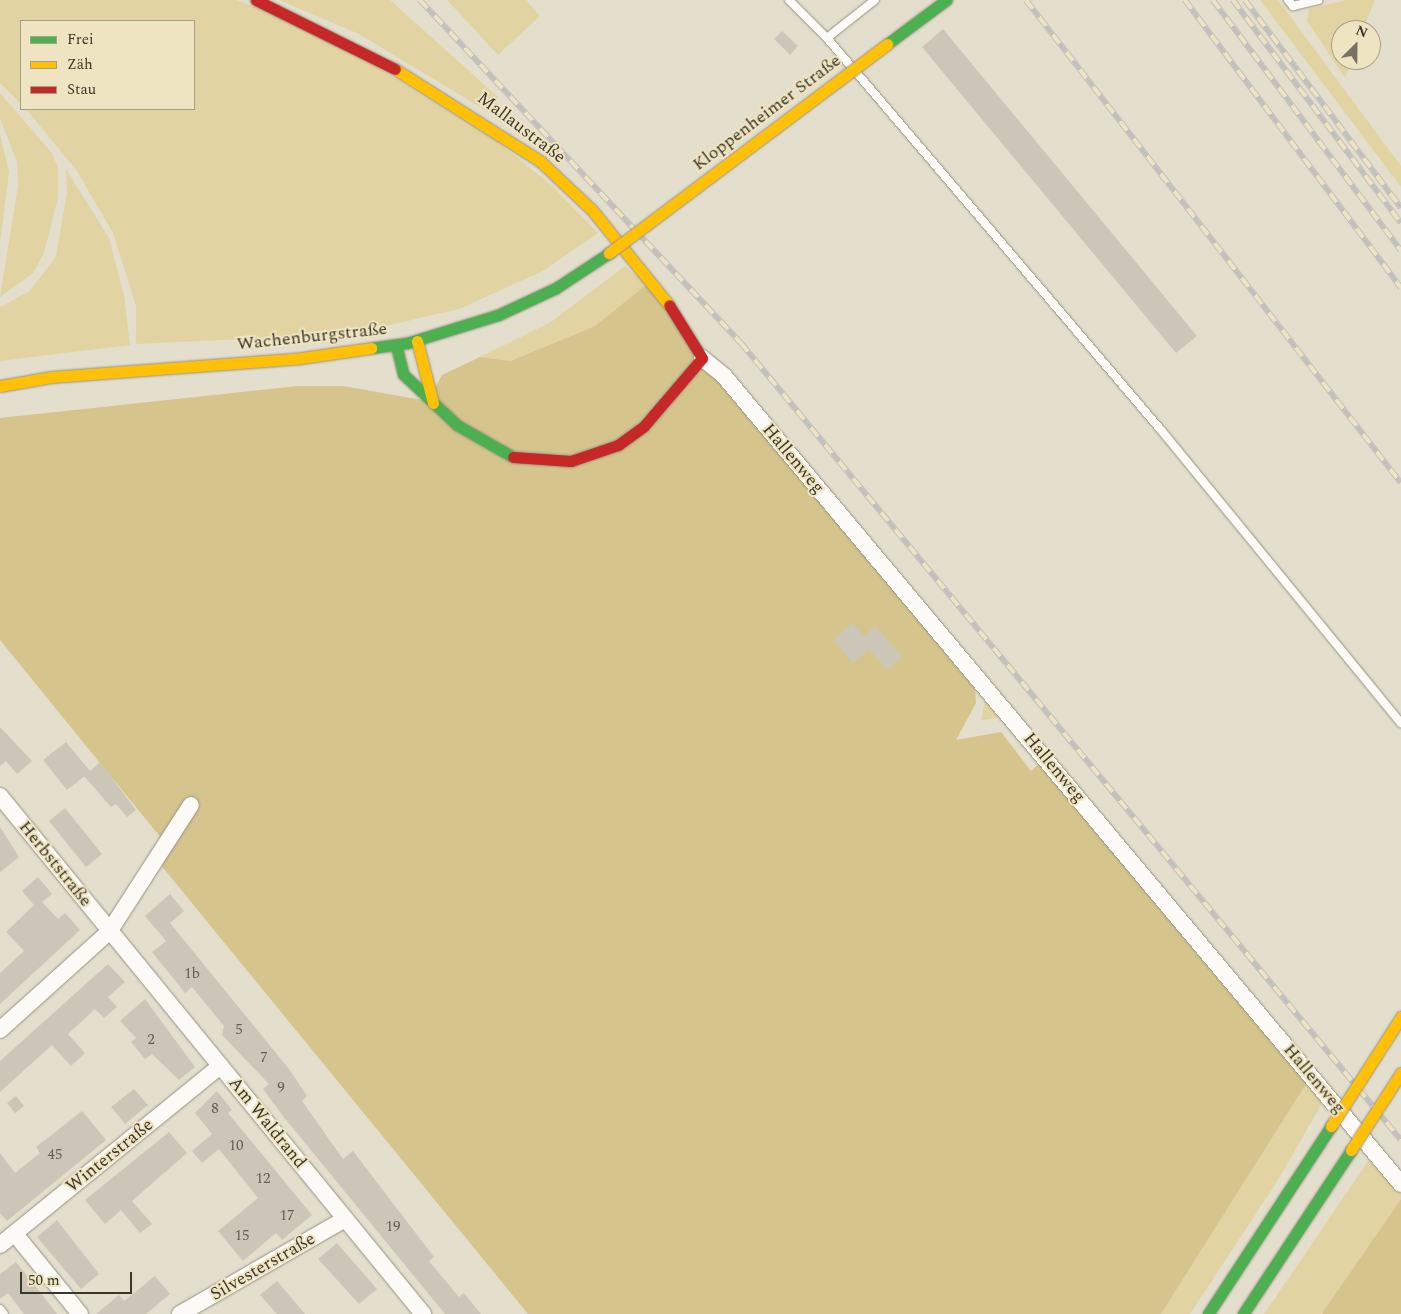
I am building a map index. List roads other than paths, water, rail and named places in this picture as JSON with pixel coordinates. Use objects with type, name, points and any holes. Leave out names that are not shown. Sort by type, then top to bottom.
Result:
[{"type":"main road","name":"Mallaustraße","points":[[256,0],[426,85],[540,161],[592,210],[646,275],[696,342],[702,358]]},
{"type":"main road","name":"Kloppenheimer Straße","points":[[609,253],[946,0]]},
{"type":"main road","name":"Wachenburgstraße","points":[[0,386],[396,345],[417,341],[498,315],[556,288],[609,253]]},
{"type":"main road","points":[[417,341],[433,403]]},
{"type":"main road","points":[[396,345],[403,374],[433,403],[484,444],[514,458],[571,461],[618,445],[644,426],[702,358]]},
{"type":"main road","points":[[1208,1314],[1401,1017]]},
{"type":"main road","points":[[1243,1314],[1401,1073]]},
{"type":"street","name":"Hallenweg","points":[[702,358],[724,376],[1401,1184]]},
{"type":"street","points":[[0,1030],[109,932],[191,805]]},
{"type":"street","name":"Herbststraße","points":[[3,807],[109,932]]},
{"type":"street","name":"Am Waldrand","points":[[109,932],[423,1314]]},
{"type":"street","name":"Winterstraße","points":[[0,1245],[220,1066]]},
{"type":"street","name":"Silvesterstraße","points":[[180,1314],[346,1220]]},
{"type":"street","points":[[14,1234],[80,1314]]},
{"type":"lane","points":[[789,0],[827,38],[1155,423],[1401,723]]},
{"type":"lane","points":[[827,38],[875,0]]},
{"type":"lane","points":[[1288,0],[1292,6],[1318,0]]},
{"type":"lane","points":[[0,1309],[4,1314]]},
{"type":"railway","points":[[420,0],[741,343],[1401,1140]]},
{"type":"railway","points":[[1026,0],[1401,483]]},
{"type":"railway","points":[[1185,0],[1401,288]]},
{"type":"railway","points":[[1213,0],[1401,250]]},
{"type":"railway","points":[[1233,0],[1401,223]]},
{"type":"railway","points":[[1245,0],[1401,208]]}]
